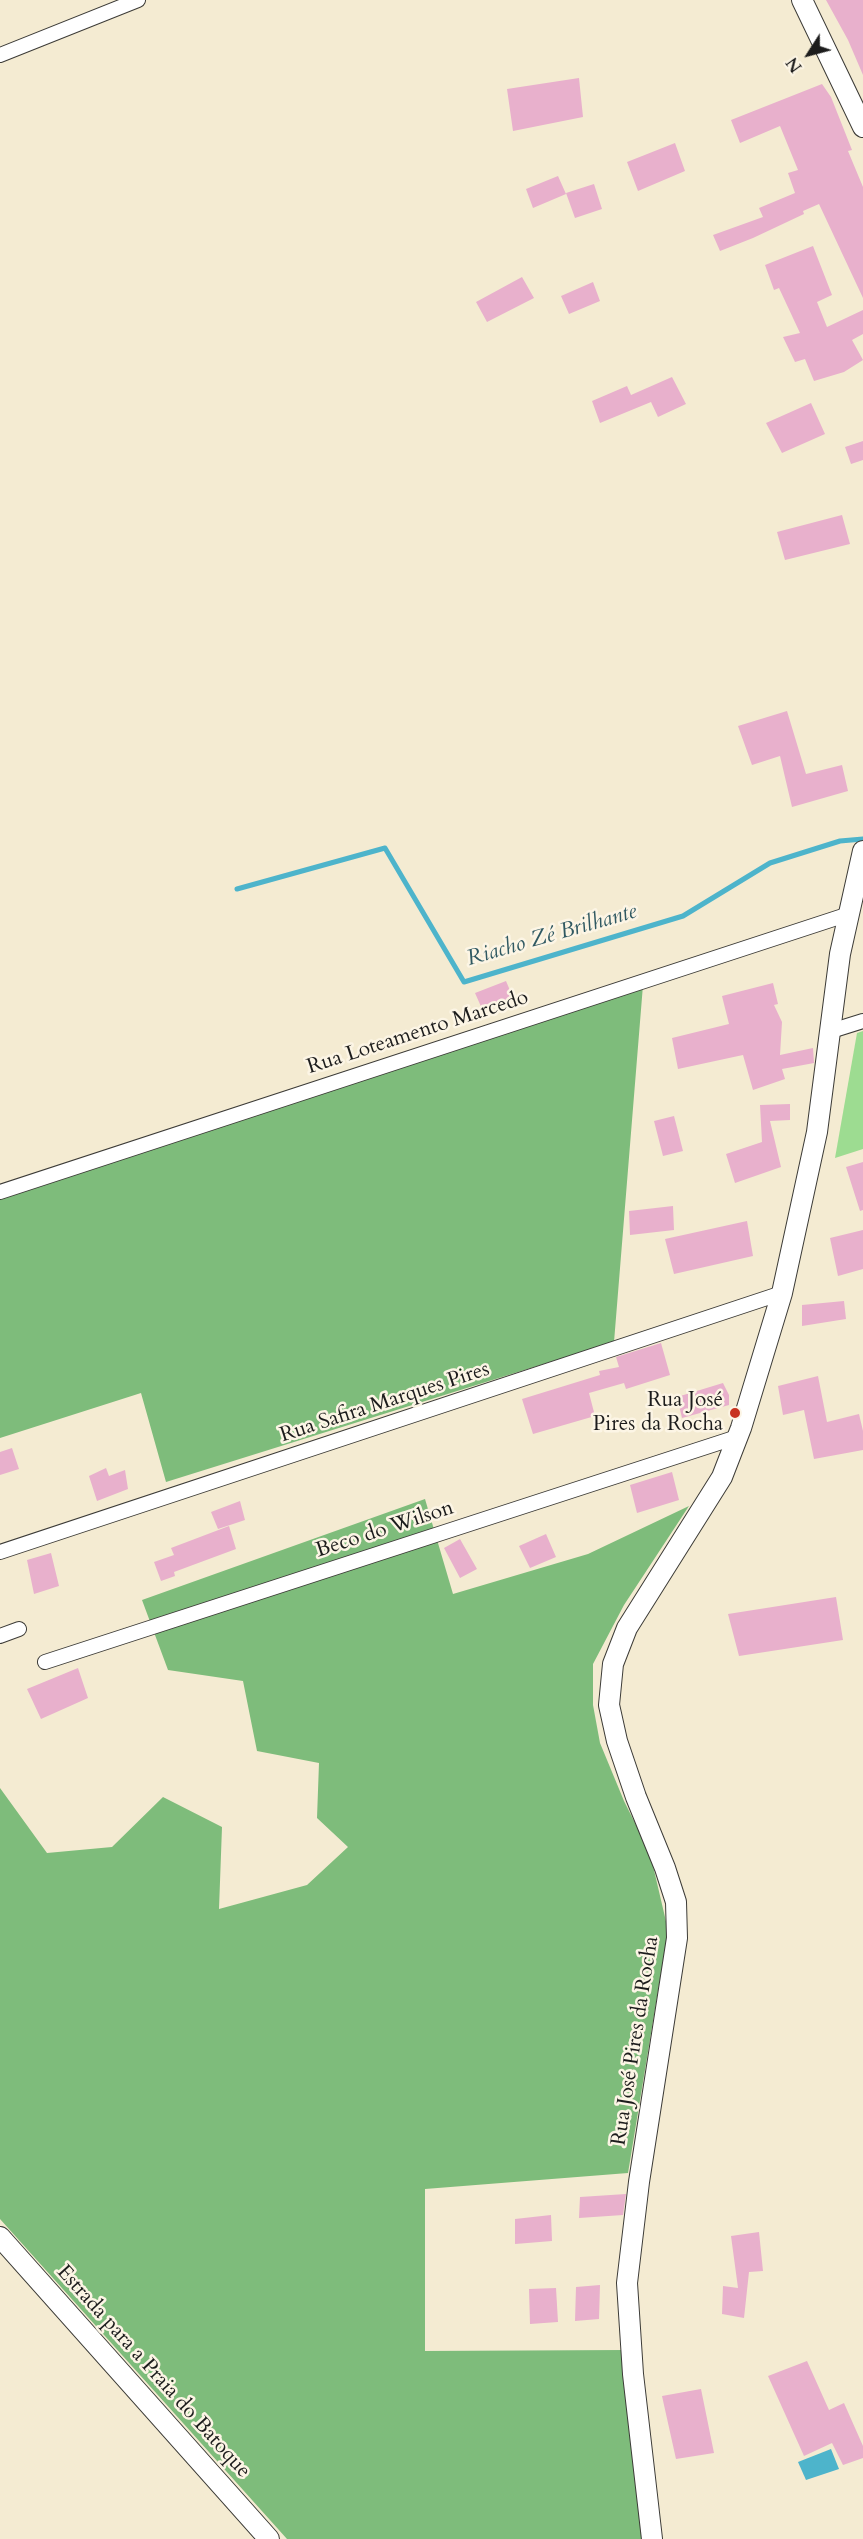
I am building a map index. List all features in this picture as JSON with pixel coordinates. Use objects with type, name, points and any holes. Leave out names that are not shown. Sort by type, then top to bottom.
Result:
[{"type":"street","points":[[0,55],[138,0]]},
{"type":"street","points":[[802,0],[863,127]]},
{"type":"street","name":"Rua José Pires da Rocha","points":[[652,2539],[633,2374],[627,2283],[639,2182],[671,1987],[677,1938],[676,1902],[617,1742],[609,1705],[613,1664],[627,1628],[722,1477],[737,1437],[782,1293],[817,1132],[840,954],[863,850]]},
{"type":"street","name":"Rua Loteamento Marcedo","points":[[0,1192],[849,914]]},
{"type":"street","points":[[831,1031],[863,1021]]},
{"type":"street","name":"Rua Safira Marques Pires","points":[[0,1552],[782,1293]]},
{"type":"street","name":"Beco do Wilson","points":[[45,1662],[737,1437]]},
{"type":"street","points":[[0,1636],[20,1629]]},
{"type":"street","name":"Estrada para a Praia do Batoque","points":[[0,2236],[269,2539]]},
{"type":"green space","points":[[643,985],[614,1342],[166,1482],[141,1393],[0,1438],[0,1197]]},
{"type":"green space","points":[[863,1031],[863,1149],[835,1158],[857,1033]]},
{"type":"green space","points":[[425,1499],[453,1594],[588,1554],[689,1506],[624,1605],[593,1664],[593,1705],[600,1743],[624,1801],[650,1853],[668,1930],[628,2173],[425,2189],[425,2351],[625,2350],[647,2539],[287,2539],[0,2219],[0,1788],[47,1853],[112,1847],[163,1797],[222,1827],[219,1909],[307,1885],[348,1847],[317,1818],[319,1763],[257,1751],[243,1681],[168,1670],[142,1600]]},
{"type":"water","points":[[831,2449],[839,2469],[806,2480],[798,2462]]},
{"type":"building","points":[[826,0],[863,0],[863,75],[848,40]]},
{"type":"building","points":[[579,78],[583,117],[513,131],[507,89]]},
{"type":"building","points":[[822,84],[831,97],[852,150],[848,151],[863,187],[863,298],[819,204],[803,211],[804,214],[720,251],[713,235],[763,217],[759,208],[795,193],[788,173],[798,170],[780,126],[740,143],[731,120]]},
{"type":"building","points":[[675,143],[685,171],[638,191],[627,162]]},
{"type":"building","points":[[558,176],[566,194],[533,208],[526,189]]},
{"type":"building","points":[[594,184],[602,209],[575,218],[566,193]]},
{"type":"building","points":[[813,246],[832,295],[817,302],[827,327],[863,310],[863,334],[852,340],[863,360],[844,372],[814,381],[805,359],[795,362],[783,337],[800,333],[779,288],[774,290],[765,265]]},
{"type":"building","points":[[522,277],[534,298],[487,322],[476,302]]},
{"type":"building","points":[[593,282],[600,301],[569,314],[561,296]]},
{"type":"building","points":[[672,377],[686,404],[658,417],[651,402],[600,423],[592,401],[627,386],[631,395]]},
{"type":"building","points":[[811,403],[825,434],[782,453],[766,423]]},
{"type":"building","points":[[863,441],[863,460],[851,464],[845,447]]},
{"type":"building","points":[[842,515],[850,544],[785,560],[777,532]]},
{"type":"building","points":[[787,711],[806,774],[842,765],[848,791],[792,807],[780,756],[752,765],[738,726]]},
{"type":"building","points":[[506,981],[514,1000],[483,1011],[475,993]]},
{"type":"building","points":[[773,983],[778,1004],[774,1005],[782,1022],[780,1055],[813,1048],[814,1063],[782,1069],[785,1079],[753,1090],[743,1055],[678,1069],[672,1038],[729,1024],[722,996]]},
{"type":"building","points":[[790,1104],[790,1120],[770,1121],[781,1167],[735,1183],[726,1154],[762,1142],[760,1105]]},
{"type":"building","points":[[674,1116],[683,1151],[663,1156],[654,1121]]},
{"type":"building","points":[[863,1162],[863,1210],[860,1211],[846,1167]]},
{"type":"building","points":[[673,1206],[674,1230],[630,1235],[629,1211]]},
{"type":"building","points":[[747,1221],[753,1256],[674,1274],[665,1239]]},
{"type":"building","points":[[863,1230],[863,1269],[838,1276],[830,1238]]},
{"type":"building","points":[[844,1301],[846,1319],[802,1326],[802,1305]]},
{"type":"building","points":[[661,1343],[670,1375],[626,1389],[624,1383],[589,1393],[595,1416],[533,1434],[522,1399],[600,1375],[599,1371],[619,1367],[616,1357]]},
{"type":"building","points":[[818,1376],[827,1422],[859,1414],[863,1431],[863,1450],[814,1459],[804,1410],[783,1415],[778,1386]]},
{"type":"building","points":[[723,1383],[729,1395],[729,1405],[682,1418],[677,1397]]},
{"type":"building","points":[[12,1448],[19,1469],[0,1475],[0,1452]]},
{"type":"building","points":[[106,1468],[109,1476],[125,1470],[128,1489],[97,1501],[89,1476]]},
{"type":"building","points":[[672,1472],[679,1500],[637,1513],[630,1485]]},
{"type":"building","points":[[240,1501],[245,1520],[218,1529],[211,1512]]},
{"type":"building","points":[[229,1526],[236,1549],[174,1572],[175,1576],[161,1581],[154,1562],[174,1555],[171,1548]]},
{"type":"building","points":[[546,1534],[556,1557],[530,1568],[519,1546]]},
{"type":"building","points":[[460,1539],[477,1569],[460,1578],[444,1548]]},
{"type":"building","points":[[51,1553],[59,1586],[34,1594],[27,1560]]},
{"type":"building","points":[[836,1597],[843,1640],[739,1656],[728,1614]]},
{"type":"building","points":[[78,1668],[88,1698],[41,1719],[27,1689]]},
{"type":"building","points":[[626,2194],[623,2215],[579,2218],[580,2197]]},
{"type":"building","points":[[551,2215],[552,2241],[515,2244],[515,2219]]},
{"type":"building","points":[[759,2232],[763,2271],[749,2272],[744,2318],[722,2314],[723,2286],[738,2288],[731,2236]]},
{"type":"building","points":[[600,2285],[599,2319],[575,2321],[576,2287]]},
{"type":"building","points":[[556,2288],[558,2322],[530,2324],[529,2289]]},
{"type":"building","points":[[807,2361],[829,2410],[844,2403],[863,2446],[863,2458],[843,2465],[832,2443],[804,2456],[768,2376]]},
{"type":"building","points":[[701,2389],[714,2453],[676,2459],[662,2396]]},
{"type":"waterway","name":"Riacho Zé Brilhante","points":[[237,889],[385,848],[464,982],[683,916],[770,863],[840,841],[863,839]]},
{"type":"place","name":"Rua José Pires da Rocha","points":[[735,1413]]}]
